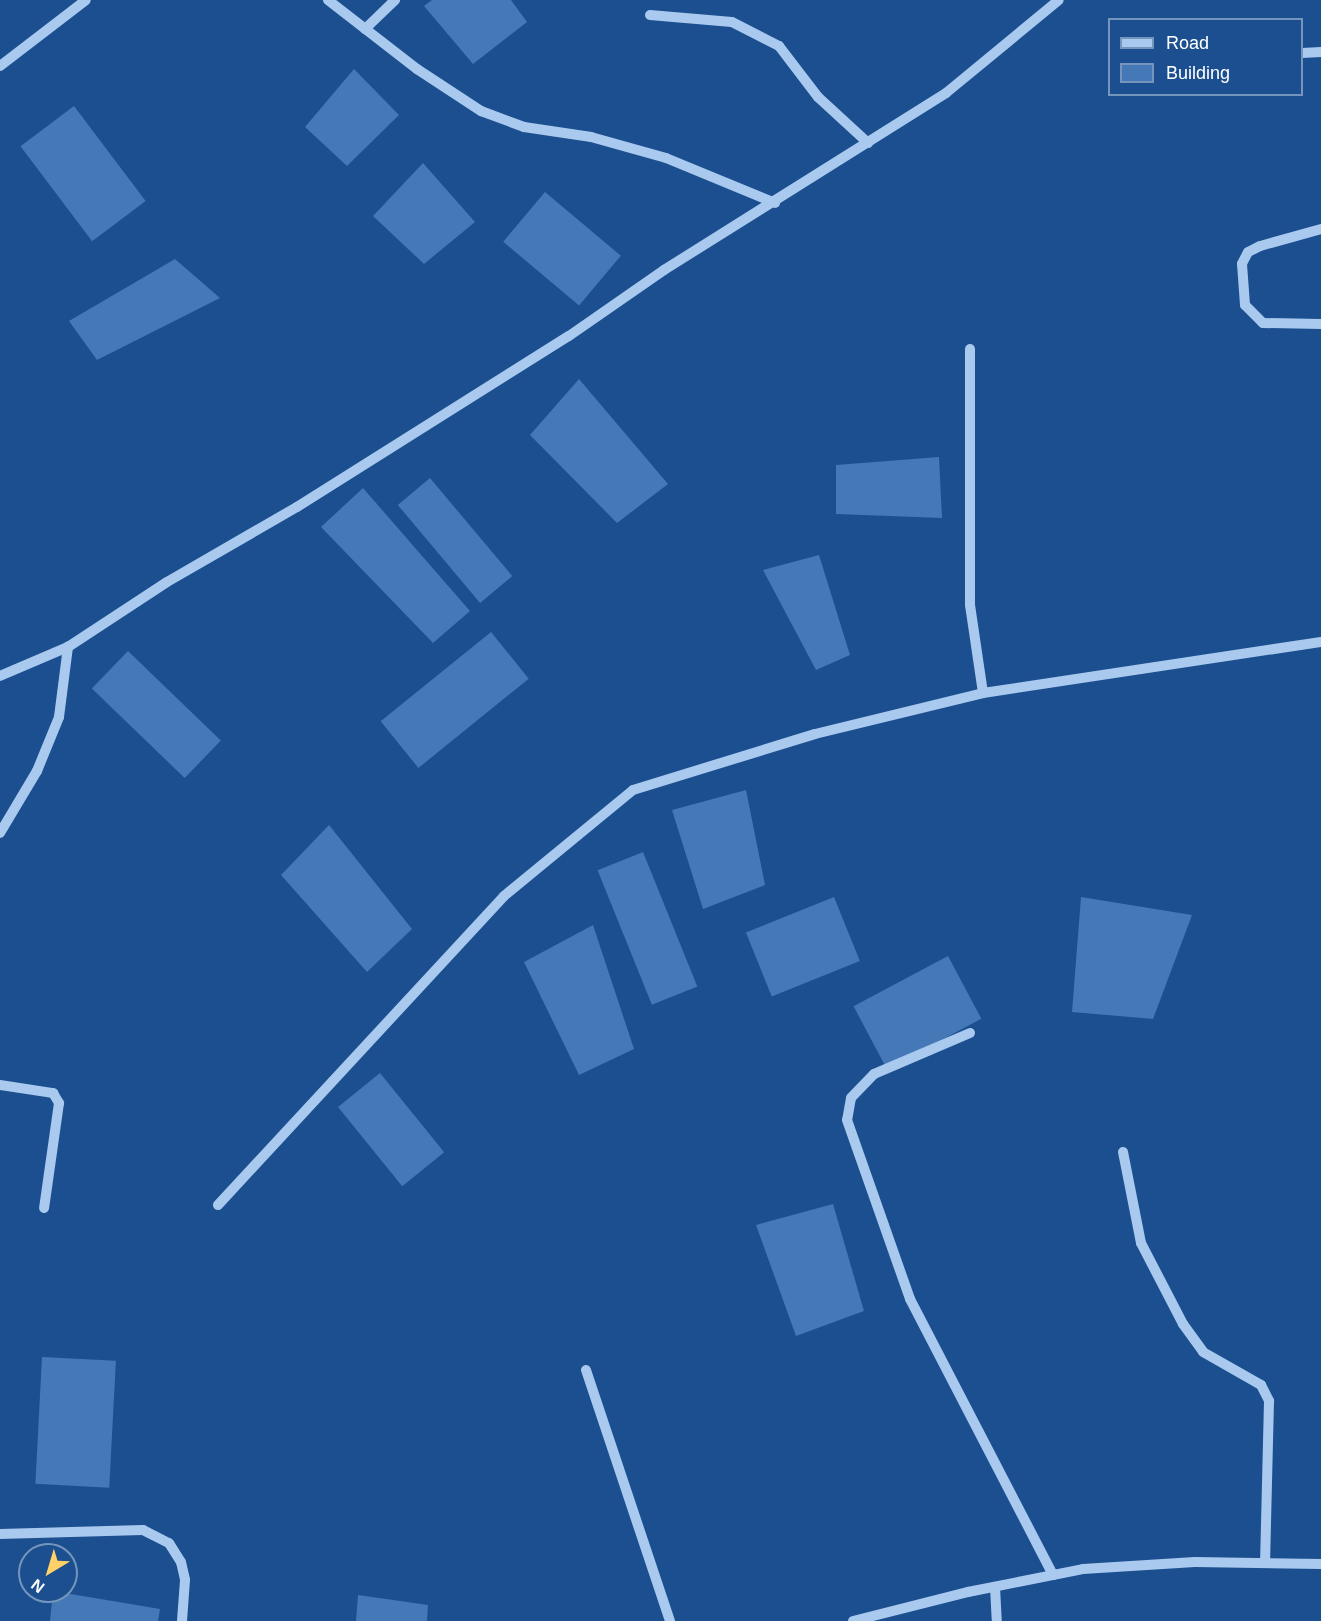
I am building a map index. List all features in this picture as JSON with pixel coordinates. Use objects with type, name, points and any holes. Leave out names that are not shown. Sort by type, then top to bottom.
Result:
[{"type":"street","points":[[0,66],[86,0]]},
{"type":"street","points":[[328,0],[481,111],[524,127],[591,137],[666,158],[775,203]]},
{"type":"street","points":[[365,29],[395,0]]},
{"type":"street","points":[[0,676],[68,647],[167,582],[439,419],[664,270],[775,203],[946,93],[1059,0]]},
{"type":"street","points":[[650,15],[732,22],[779,46],[818,97],[868,143]]},
{"type":"street","points":[[1303,53],[1321,52]]},
{"type":"street","points":[[1321,229],[1260,246],[1248,252],[1242,264],[1245,305],[1263,323],[1321,324]]},
{"type":"street","points":[[970,349],[970,605],[983,693]]},
{"type":"street","points":[[218,1205],[504,896],[633,790],[815,734],[983,693],[1321,642]]},
{"type":"street","points":[[0,833],[37,771],[59,717],[68,647]]},
{"type":"street","points":[[969,1033],[874,1074],[851,1098],[847,1120],[910,1299],[1053,1575]]},
{"type":"street","points":[[0,1085],[53,1094],[59,1103],[44,1208]]},
{"type":"street","points":[[1123,1152],[1141,1243],[1183,1324],[1203,1352],[1261,1385],[1269,1401],[1265,1563]]},
{"type":"street","points":[[586,1370],[670,1621]]},
{"type":"street","points":[[0,1534],[143,1530],[169,1543],[181,1562],[185,1580],[182,1621]]},
{"type":"street","points":[[853,1621],[995,1587],[1083,1569],[1195,1562],[1321,1564]]},
{"type":"street","points":[[995,1587],[997,1621]]},
{"type":"building","points":[[432,0],[511,0],[527,22],[473,64],[424,6]]},
{"type":"building","points":[[354,69],[399,115],[347,166],[305,127]]},
{"type":"building","points":[[74,106],[146,201],[92,241],[20,146]]},
{"type":"building","points":[[423,163],[475,222],[424,264],[373,216]]},
{"type":"building","points":[[545,192],[621,256],[579,305],[503,242]]},
{"type":"building","points":[[175,259],[220,298],[97,360],[69,321]]},
{"type":"building","points":[[579,379],[668,484],[617,523],[530,435]]},
{"type":"building","points":[[939,457],[942,518],[836,514],[836,465]]},
{"type":"building","points":[[430,478],[512,576],[480,603],[398,505]]},
{"type":"building","points":[[363,488],[470,611],[433,643],[321,527]]},
{"type":"building","points":[[819,555],[850,655],[816,670],[763,570]]},
{"type":"building","points":[[491,632],[529,679],[418,768],[381,721]]},
{"type":"building","points":[[128,651],[221,741],[185,778],[92,688]]},
{"type":"building","points":[[746,790],[765,885],[703,909],[672,810]]},
{"type":"building","points":[[329,825],[412,929],[367,972],[281,875]]},
{"type":"building","points":[[643,852],[697,986],[652,1005],[598,870]]},
{"type":"building","points":[[834,897],[860,961],[772,997],[746,933]]},
{"type":"building","points":[[1081,897],[1192,915],[1153,1019],[1072,1012]]},
{"type":"building","points":[[593,925],[634,1049],[579,1075],[524,962]]},
{"type":"building","points":[[948,956],[981,1019],[887,1069],[854,1006]]},
{"type":"building","points":[[380,1073],[444,1152],[402,1186],[338,1107]]},
{"type":"building","points":[[833,1204],[864,1311],[796,1336],[756,1225]]},
{"type":"building","points":[[42,1357],[116,1361],[109,1488],[35,1484]]},
{"type":"building","points":[[78,1595],[160,1609],[158,1621],[50,1621],[52,1603],[78,1603]]},
{"type":"building","points":[[358,1595],[428,1605],[427,1621],[356,1621]]}]
